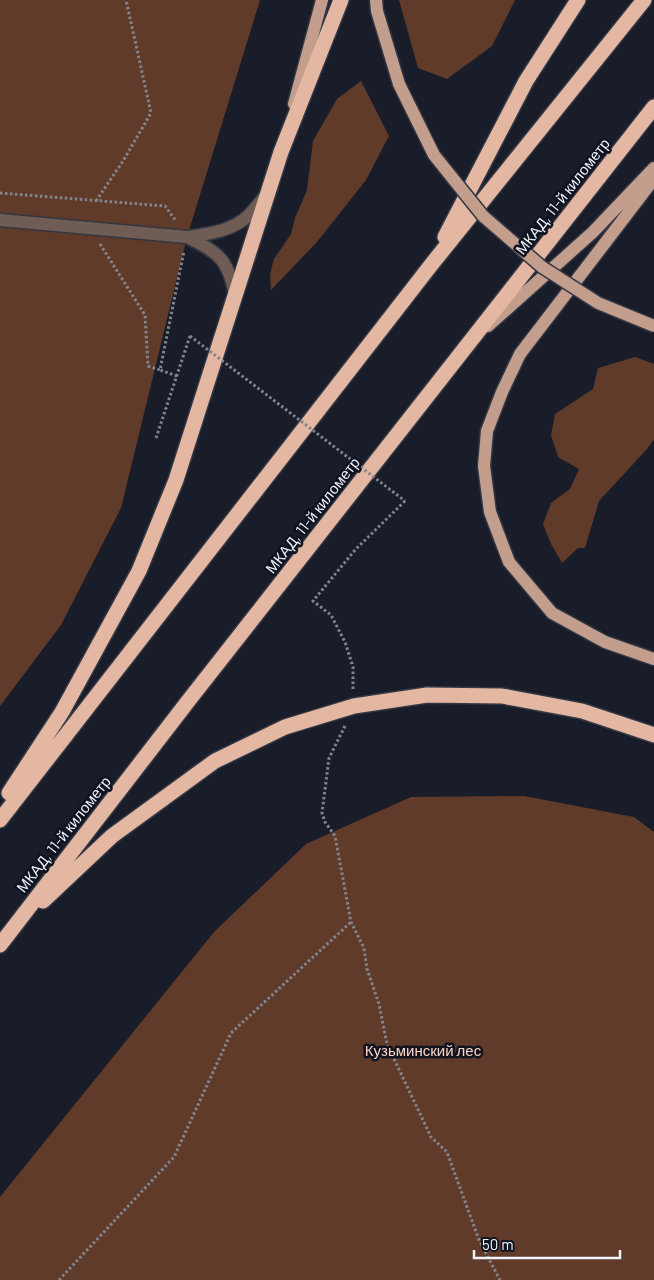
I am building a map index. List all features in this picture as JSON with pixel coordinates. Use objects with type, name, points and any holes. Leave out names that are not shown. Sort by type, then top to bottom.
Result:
[{"type":"highway","points":[[0,807],[62,712],[139,571],[176,480],[266,194],[341,0]]},
{"type":"highway","points":[[431,265],[526,81],[578,0]]},
{"type":"highway","points":[[0,820],[431,265],[644,0]]},
{"type":"highway","name":"МКАД, 11-й километр","points":[[0,946],[189,700],[654,107]]},
{"type":"highway","points":[[10,933],[112,836],[215,761],[285,727],[354,706],[427,695],[502,696],[582,711],[654,735]]},
{"type":"main road","points":[[281,152],[322,0]]},
{"type":"main road","points":[[376,0],[377,11],[399,84],[434,155],[484,216],[542,267],[598,303],[654,326]]},
{"type":"main road","points":[[473,339],[593,232],[654,168]]},
{"type":"main road","points":[[654,179],[520,354],[502,392],[487,431],[484,466],[490,512],[509,562],[552,613],[605,642],[654,659]]},
{"type":"lane","points":[[0,220],[187,237],[212,233],[233,226],[248,217],[266,194]]},
{"type":"lane","points":[[187,237],[221,258],[231,273],[235,295]]},
{"type":"path","points":[[96,201],[123,162],[151,113],[126,0]]},
{"type":"path","points":[[0,193],[165,206],[187,237],[160,370]]},
{"type":"path","points":[[91,229],[144,315],[148,366],[177,376]]},
{"type":"path","points":[[156,438],[190,336],[405,501],[355,550],[313,601],[331,615],[345,642],[353,666],[354,706],[329,758],[322,813],[325,822],[335,836],[351,922],[364,948],[367,969],[378,1004],[387,1044],[431,1137],[447,1152],[479,1240],[500,1280]]},
{"type":"path","points":[[59,1280],[174,1156],[231,1033],[351,922]]},
{"type":"green space","points":[[0,0],[260,0],[187,237],[121,508],[61,625],[0,706]]},
{"type":"green space","points":[[399,0],[515,0],[492,46],[447,79],[418,68]]},
{"type":"green space","points":[[361,81],[389,136],[366,180],[317,242],[271,290],[270,274],[274,259],[291,234],[295,218],[307,190],[313,141],[337,99]]},
{"type":"green space","points":[[635,357],[654,364],[654,439],[599,501],[585,548],[578,548],[562,563],[551,544],[543,524],[551,503],[570,489],[579,469],[558,457],[551,435],[555,414],[593,389],[598,368]]},
{"type":"green space","name":"Кузьминский лес","points":[[524,796],[634,817],[654,832],[654,1280],[0,1280],[0,1197],[214,932],[306,844],[411,797]]}]
